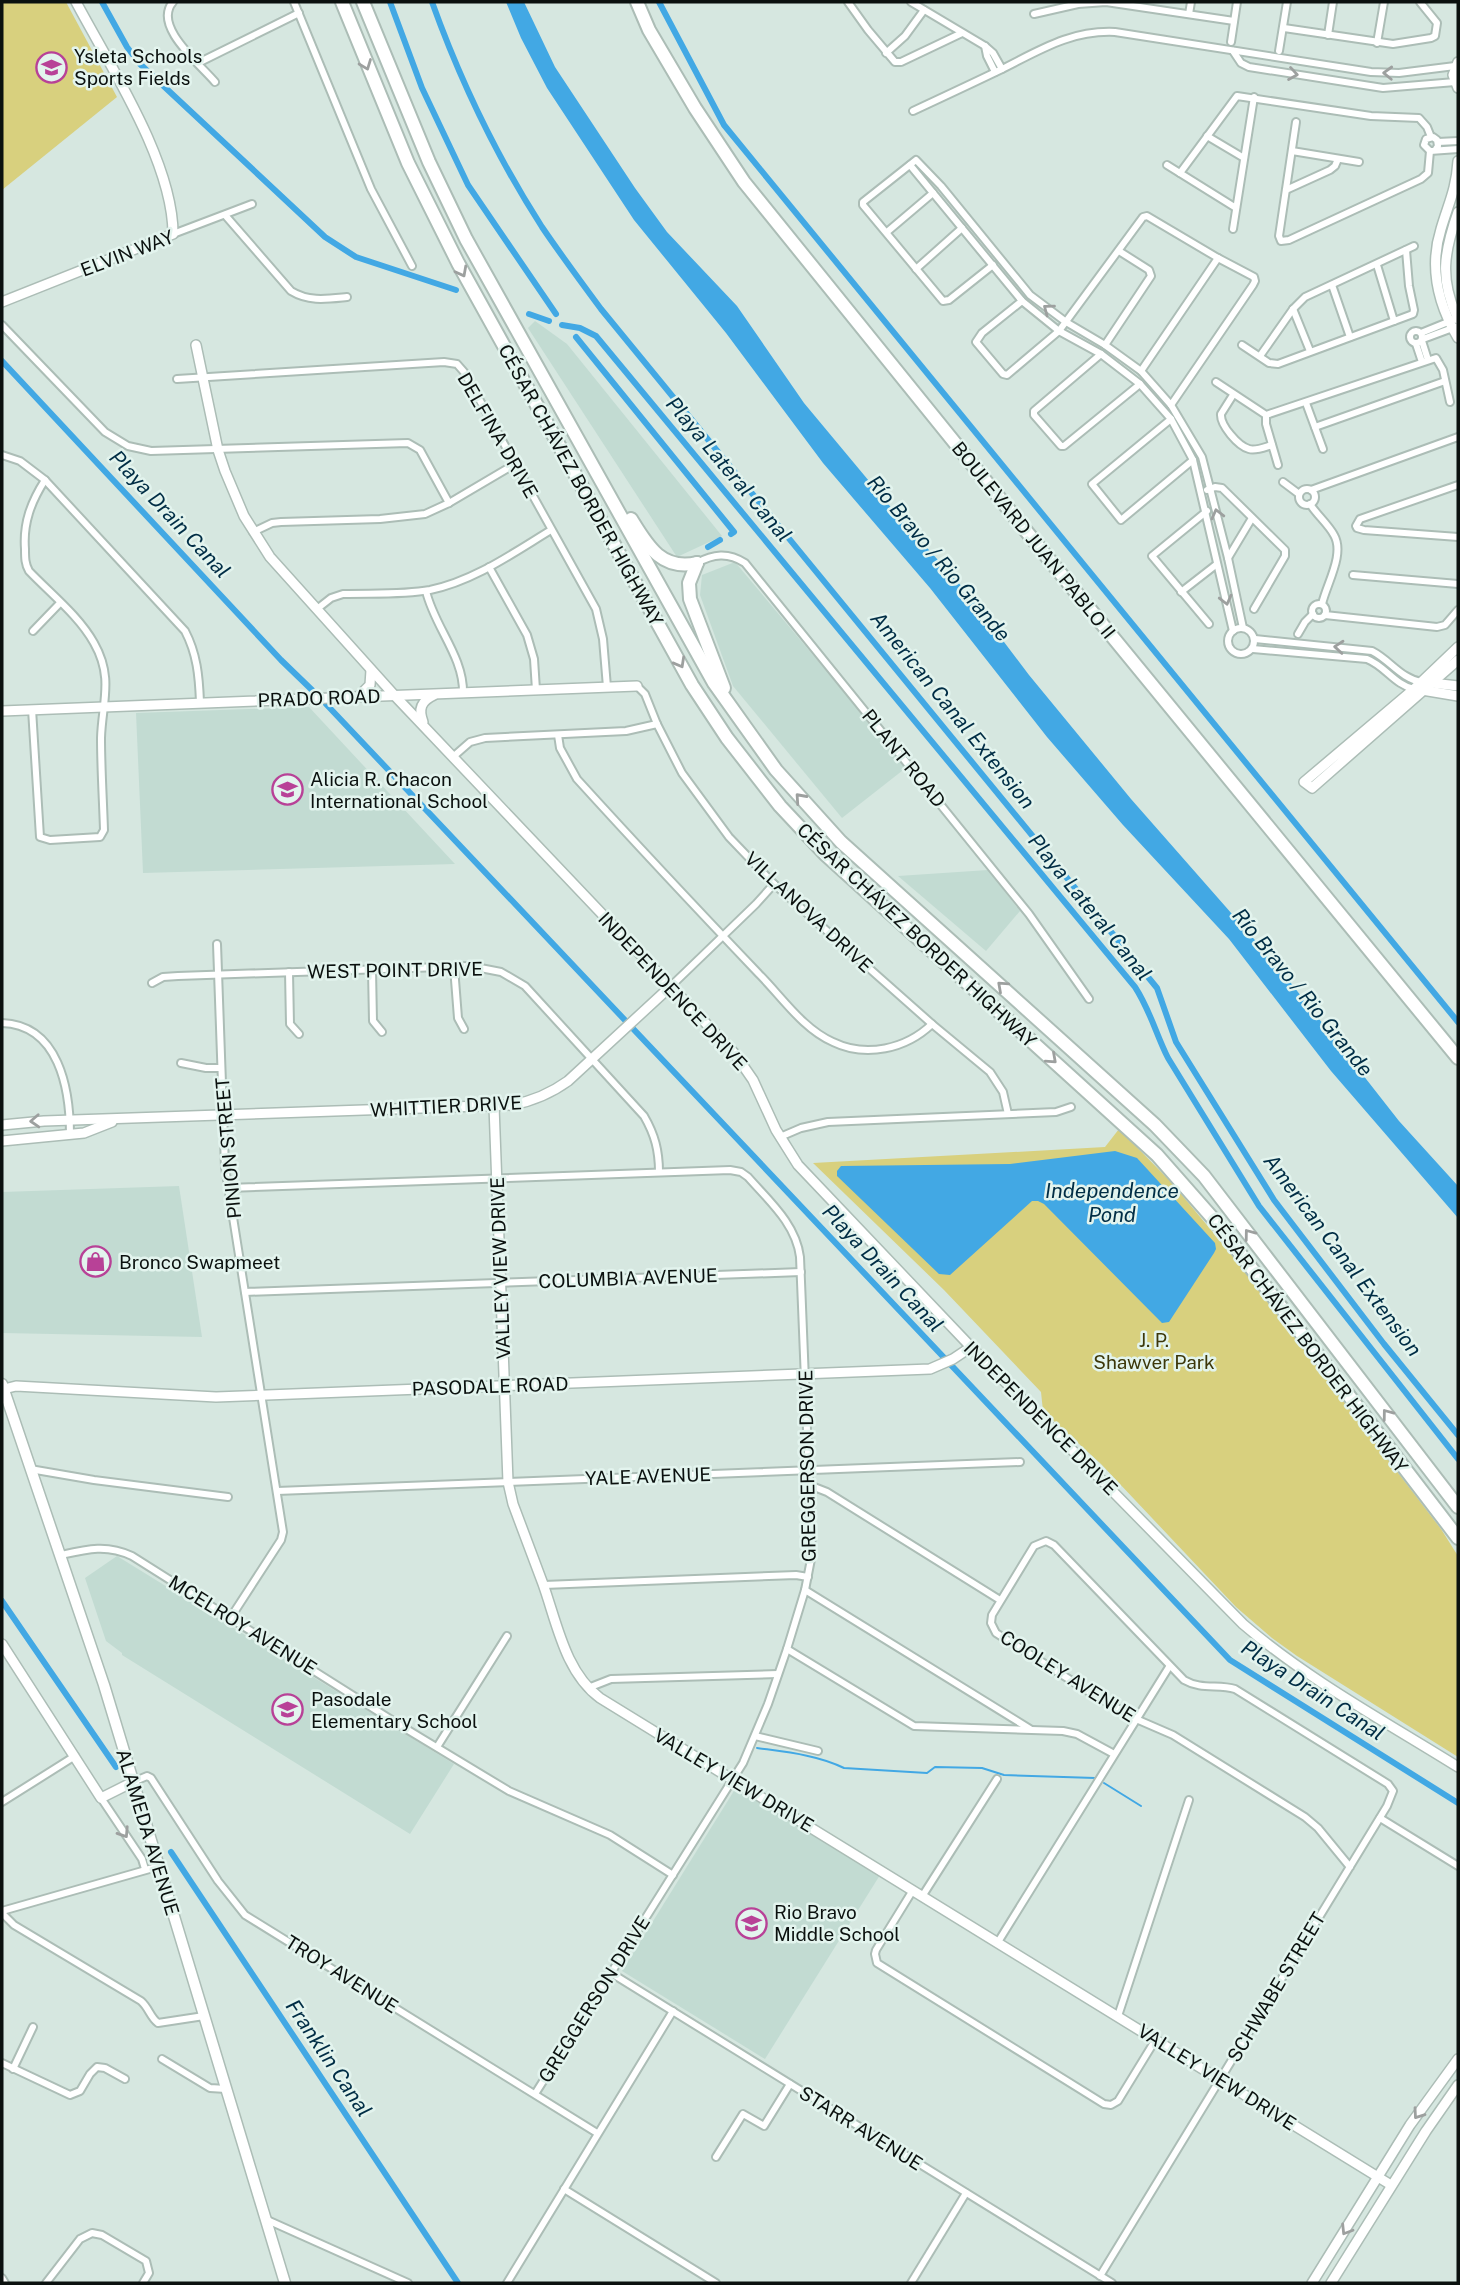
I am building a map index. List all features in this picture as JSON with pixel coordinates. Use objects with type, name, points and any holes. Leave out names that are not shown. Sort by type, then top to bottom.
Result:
[{"type":"highway","name":"CÉSAR CHÁVEZ BORDER HIGHWAY","points":[[342,2],[408,163],[458,263],[692,685],[743,761],[825,854],[1177,1175],[1458,1538]]},
{"type":"highway","name":"CÉSAR CHÁVEZ BORDER HIGHWAY","points":[[363,2],[429,162],[460,226],[714,684],[745,729],[788,785],[841,842],[1014,997],[1187,1158],[1220,1195],[1458,1507]]},
{"type":"highway","name":"BOULEVARD JUAN PABLO II","points":[[637,2],[649,30],[695,108],[744,182],[1458,1058]]},
{"type":"highway","points":[[577,438],[633,523],[659,557],[680,565],[696,563],[689,583],[690,599],[727,695],[745,729]]},
{"type":"highway","points":[[1415,1450],[1458,1498]]},
{"type":"highway","points":[[1440,1515],[1458,1546]]},
{"type":"main road","name":"ALAMEDA AVENUE","points":[[3,1387],[104,1685],[285,2283]]},
{"type":"street","points":[[76,2],[146,134],[164,181],[173,234]]},
{"type":"street","points":[[173,2],[168,7],[167,22],[182,47],[215,82]]},
{"type":"street","points":[[294,2],[371,189],[412,267]]},
{"type":"street","points":[[848,2],[895,62],[901,62],[961,33]]},
{"type":"street","points":[[911,2],[985,46],[986,56],[998,71]]},
{"type":"street","points":[[1034,14],[1078,4],[1119,2],[1234,21]]},
{"type":"street","points":[[1189,14],[1191,2]]},
{"type":"street","points":[[1231,42],[1237,2]]},
{"type":"street","points":[[1279,51],[1287,2]]},
{"type":"street","points":[[1328,35],[1333,2]]},
{"type":"street","points":[[1377,43],[1384,2]]},
{"type":"street","points":[[1284,28],[1393,44],[1435,36],[1437,23],[1420,2]]},
{"type":"street","points":[[886,53],[905,37],[923,10]]},
{"type":"street","points":[[198,63],[299,13]]},
{"type":"street","points":[[913,111],[1059,40],[1089,33],[1115,32],[1371,72],[1399,74],[1457,64],[1456,85],[1373,87],[1249,67],[1241,63],[1233,51]]},
{"type":"street","points":[[1180,173],[1237,96],[1371,116],[1419,118],[1427,127],[1434,147],[1428,173],[1421,179],[1289,240],[1281,241],[1279,236],[1296,122]]},
{"type":"street","points":[[1233,229],[1254,97]]},
{"type":"street","points":[[1207,136],[1244,158]]},
{"type":"street","points":[[1431,137],[1426,139],[1424,145],[1458,149]]},
{"type":"street","points":[[1434,147],[1458,141]]},
{"type":"street","points":[[1292,151],[1359,162]]},
{"type":"street","points":[[1286,190],[1330,170],[1338,159]]},
{"type":"street","points":[[1455,323],[1438,291],[1435,262],[1440,231],[1455,189],[1458,161]]},
{"type":"street","points":[[913,163],[933,193],[1022,301],[1059,331],[1101,354],[1140,384],[1171,419],[1194,460],[1233,631],[1228,642],[1234,653],[1247,653],[1253,649],[1367,659],[1377,663],[1403,686],[1414,689]]},
{"type":"street","points":[[913,163],[863,202],[863,205],[943,301],[946,302],[993,265]]},
{"type":"street","points":[[913,163],[941,186],[1030,295],[1066,322],[1142,371],[1171,405],[1202,457],[1243,628]]},
{"type":"street","points":[[1167,165],[1236,208]]},
{"type":"street","points":[[887,232],[933,193]]},
{"type":"street","name":"ELVIN WAY","points":[[2,302],[252,204]]},
{"type":"street","points":[[1458,212],[1446,250],[1445,266],[1458,338]]},
{"type":"street","points":[[225,215],[291,291],[318,300],[347,298]]},
{"type":"street","points":[[1022,301],[982,333],[976,342],[1003,374],[1011,374],[1059,331],[1140,221],[1147,216],[1254,276],[1255,281],[1171,405]]},
{"type":"street","points":[[916,269],[962,228]]},
{"type":"street","points":[[1260,356],[1293,309],[1305,297],[1413,246]]},
{"type":"street","points":[[1406,250],[1410,314],[1429,360],[1443,370],[1450,402]]},
{"type":"street","points":[[1105,345],[1151,276],[1149,270],[1119,251]]},
{"type":"street","points":[[1142,371],[1218,258]]},
{"type":"street","points":[[1377,264],[1394,321]]},
{"type":"street","points":[[1332,285],[1350,337]]},
{"type":"street","points":[[1293,309],[1310,351]]},
{"type":"street","points":[[1242,345],[1273,364],[1278,364],[1410,314]]},
{"type":"street","points":[[1418,337],[1455,323]]},
{"type":"street","points":[[2,325],[105,432],[128,446],[151,451],[408,443],[420,450],[449,503]]},
{"type":"street","name":"INDEPENDENCE DRIVE","points":[[196,345],[218,450],[236,500],[270,557],[395,696],[746,1067],[780,1138],[798,1165],[1217,1600],[1258,1637],[1306,1672],[1458,1767]]},
{"type":"street","points":[[1101,354],[1033,413],[1061,446],[1140,384]]},
{"type":"street","points":[[1216,382],[1266,415],[1429,360]]},
{"type":"street","name":"DELFINA DRIVE","points":[[177,379],[444,362],[457,364],[464,372],[596,609],[603,639],[607,687]]},
{"type":"street","points":[[1315,428],[1445,381]]},
{"type":"street","points":[[1233,395],[1221,414],[1223,426],[1247,448],[1272,445]]},
{"type":"street","points":[[1306,402],[1323,449]]},
{"type":"street","points":[[1266,415],[1266,424],[1278,465]]},
{"type":"street","points":[[1171,419],[1092,484],[1123,520],[1194,460]]},
{"type":"street","points":[[1299,494],[1304,489],[1311,490],[1458,437]]},
{"type":"street","points":[[2,455],[29,467],[45,480],[185,631],[192,644],[198,667],[200,702]]},
{"type":"street","points":[[253,532],[281,522],[414,516],[436,510],[515,464]]},
{"type":"street","points":[[32,709],[38,834],[43,839],[50,840],[100,837],[104,830],[101,741],[106,706],[105,674],[96,646],[82,626],[29,571],[25,562],[25,532],[29,511],[45,480]]},
{"type":"street","points":[[1283,482],[1299,494],[1303,504],[1310,504],[1315,499],[1311,490]]},
{"type":"street","points":[[1458,485],[1360,519],[1356,526],[1360,529],[1458,537]]},
{"type":"street","points":[[1202,492],[1219,486],[1222,488],[1285,553],[1254,609]]},
{"type":"street","points":[[1310,504],[1338,545],[1338,554],[1322,604]]},
{"type":"street","points":[[1207,511],[1152,556],[1209,624]]},
{"type":"street","points":[[1370,516],[1372,530]]},
{"type":"street","points":[[1228,558],[1252,518]]},
{"type":"street","points":[[317,609],[331,598],[343,594],[426,591],[466,579],[551,530]]},
{"type":"street","name":"PLANT ROAD","points":[[696,563],[713,555],[727,555],[739,559],[750,568],[1029,914],[1089,999]]},
{"type":"street","points":[[1181,592],[1217,564]]},
{"type":"street","points":[[489,567],[527,635],[534,659],[536,690]]},
{"type":"street","points":[[1353,575],[1458,584]]},
{"type":"street","points":[[426,591],[430,608],[462,676],[463,692]]},
{"type":"street","points":[[33,631],[60,603]]},
{"type":"street","points":[[1298,634],[1313,614],[1314,606],[1322,604]]},
{"type":"street","points":[[1322,604],[1326,607],[1325,615]]},
{"type":"street","points":[[1313,614],[1319,618],[1325,615],[1437,627],[1445,625],[1458,610]]},
{"type":"street","points":[[1233,631],[1243,628],[1251,632],[1255,639],[1253,649]]},
{"type":"street","points":[[1255,639],[1372,651],[1407,678],[1423,686],[1458,696]]},
{"type":"street","points":[[1458,647],[1423,686],[1308,785],[1414,689],[1423,686],[1433,683],[1458,686]]},
{"type":"street","points":[[1433,683],[1458,660]]},
{"type":"street","points":[[359,696],[370,685],[371,670]]},
{"type":"street","name":"PRADO ROAD","points":[[2,711],[637,686]]},
{"type":"street","name":"VILLANOVA DRIVE","points":[[637,686],[645,694],[682,772],[729,837],[774,884],[990,1072],[1003,1092],[1008,1114]]},
{"type":"street","points":[[423,724],[421,706],[436,694]]},
{"type":"street","points":[[454,756],[470,742],[485,738],[626,731],[657,724]]},
{"type":"street","points":[[558,735],[560,748],[577,779],[808,1025],[831,1041],[862,1049],[885,1049],[908,1041],[932,1024]]},
{"type":"street","name":"WHITTIER DRIVE","points":[[2,1125],[70,1120],[494,1106],[533,1101],[555,1090],[592,1060],[774,884]]},
{"type":"street","name":"PINION STREET","points":[[217,944],[228,1188],[283,1532],[281,1540],[231,1617]]},
{"type":"street","points":[[454,967],[458,1018],[464,1029]]},
{"type":"street","name":"WEST POINT DRIVE","points":[[152,983],[171,976],[454,967],[484,967],[513,977],[645,1116],[655,1138],[659,1172]]},
{"type":"street","points":[[372,970],[373,1021],[382,1032]]},
{"type":"street","points":[[289,972],[290,1024],[299,1034]]},
{"type":"street","points":[[2,1023],[27,1028],[47,1042],[56,1059],[67,1094],[70,1135]]},
{"type":"street","points":[[181,1063],[221,1068]]},
{"type":"street","name":"VALLEY VIEW DRIVE","points":[[494,1106],[508,1482],[513,1504],[570,1660],[588,1688],[600,1698],[1391,2185]]},
{"type":"street","points":[[780,1138],[801,1128],[828,1122],[1056,1112],[1071,1107]]},
{"type":"street","name":"WHITTIER DRIVE","points":[[2,1141],[70,1135],[95,1130],[117,1120]]},
{"type":"street","name":"GREGGERSON DRIVE","points":[[535,2094],[734,1779],[755,1736],[787,1649],[805,1590],[812,1554],[799,1247],[790,1226],[748,1177],[735,1170],[659,1172]]},
{"type":"street","points":[[228,1188],[659,1172]]},
{"type":"street","name":"COLUMBIA AVENUE","points":[[245,1292],[801,1272]]},
{"type":"street","name":"PASODALE ROAD","points":[[3,1387],[216,1397],[930,1369],[971,1347]]},
{"type":"street","name":"YALE AVENUE","points":[[277,1491],[1020,1462]]},
{"type":"street","points":[[30,1469],[228,1497]]},
{"type":"street","name":"COOLEY AVENUE","points":[[809,1485],[827,1492],[1000,1600],[991,1620],[996,1633],[1136,1719],[1173,1735],[1305,1817],[1318,1828],[1350,1867]]},
{"type":"street","points":[[998,1941],[1169,1667],[1050,1542],[1034,1546],[1000,1600]]},
{"type":"street","name":"MCELROY AVENUE","points":[[61,1555],[94,1547],[123,1552],[509,1791],[610,1835],[673,1875]]},
{"type":"street","points":[[544,1585],[796,1575],[808,1577]]},
{"type":"street","points":[[805,1590],[1030,1729]]},
{"type":"street","points":[[437,1748],[507,1636]]},
{"type":"street","points":[[2,1644],[142,1859],[145,1869]]},
{"type":"street","points":[[787,1649],[914,1726],[1030,1729],[1077,1734],[1114,1754]]},
{"type":"street","name":"SCHWABE STREET","points":[[1100,2276],[1380,1818],[1393,1791],[1388,1784],[1235,1689],[1226,1686],[1198,1686],[1184,1680],[1169,1667]]},
{"type":"street","points":[[588,1688],[611,1679],[778,1674]]},
{"type":"street","points":[[755,1736],[818,1751]]},
{"type":"street","points":[[2,1802],[75,1756]]},
{"type":"street","name":"TROY AVENUE","points":[[133,1782],[151,1777],[218,1881],[245,1915],[597,2133]]},
{"type":"street","points":[[923,1895],[997,1779]]},
{"type":"street","points":[[102,1798],[133,1782]]},
{"type":"street","points":[[1118,2016],[1189,1800]]},
{"type":"street","points":[[1380,1818],[1458,1866]]},
{"type":"street","points":[[160,1866],[2,1912],[14,1925],[141,2001],[149,2008],[151,2018],[158,2024],[204,2016]]},
{"type":"street","points":[[913,1889],[876,1950],[877,1963],[1092,2097],[1108,2105],[1118,2101],[1156,2039]]},
{"type":"street","name":"STARR AVENUE","points":[[611,1973],[1112,2283]]},
{"type":"street","points":[[507,2283],[673,2011]]},
{"type":"street","points":[[13,2068],[33,2027]]},
{"type":"street","points":[[162,2059],[210,2088],[226,2089]]},
{"type":"street","points":[[1312,2283],[1410,2125],[1458,2059]]},
{"type":"street","points":[[2,2063],[70,2095],[79,2091],[97,2067],[105,2068],[125,2079]]},
{"type":"street","points":[[716,2157],[743,2114],[764,2126],[790,2084]]},
{"type":"street","points":[[1331,2283],[1391,2185],[1458,2085]]},
{"type":"street","points":[[564,2189],[716,2283]]},
{"type":"street","points":[[911,2283],[966,2193]]},
{"type":"street","points":[[265,2219],[408,2283]]},
{"type":"street","points":[[46,2283],[80,2239],[95,2233],[146,2261],[149,2273],[143,2283]]},
{"type":"street","points":[[2,2278],[5,2283]]},
{"type":"shaded area","points":[[535,321],[567,344],[722,536],[677,557],[528,328]]},
{"type":"shaded area","points":[[735,562],[907,767],[842,818],[733,686],[700,595],[702,575]]},
{"type":"shaded area","name":"Alicia R. Chacon International School","points":[[309,707],[455,864],[143,873],[136,713]]},
{"type":"shaded area","points":[[988,870],[1020,911],[986,951],[898,876]]},
{"type":"shaded area","name":"Bronco Swapmeet","points":[[179,1186],[202,1337],[2,1333],[2,1192]]},
{"type":"shaded area","name":"Pasodale Elementary School","points":[[117,1556],[454,1764],[410,1834],[122,1655],[106,1641],[85,1578]]},
{"type":"shaded area","name":"Rio Bravo Middle School","points":[[737,1786],[880,1875],[765,2059],[622,1971]]},
{"type":"green space","name":"Ysleta Schools Sports Fields","points":[[2,2],[66,2],[117,97],[2,190]]},
{"type":"green space","name":"J. P. Shawver Park","points":[[1119,1129],[1171,1182],[1231,1254],[1441,1529],[1458,1556],[1458,1757],[1297,1656],[1236,1607],[1101,1464],[1043,1411],[1041,1392],[944,1290],[813,1163],[1105,1147]]},
{"type":"water","points":[[506,2],[524,2],[555,67],[635,188],[667,232],[737,306],[804,403],[894,511],[964,589],[1029,675],[1131,799],[1276,964],[1399,1121],[1458,1186],[1458,1218],[1331,1071],[1229,939],[1123,825],[1047,737],[930,588],[823,463],[726,333],[634,220],[547,88]]},
{"type":"water","name":"Independence Pond","points":[[1115,1151],[1137,1158],[1215,1243],[1214,1253],[1169,1322],[1162,1323],[1038,1201],[1032,1201],[950,1275],[939,1274],[837,1176],[841,1166],[1010,1164]]},
{"type":"waterway","name":"Playa Lateral Canal","points":[[102,2],[127,47],[140,64],[325,237],[356,257],[456,290]]},
{"type":"waterway","points":[[390,2],[422,88],[468,185],[556,314]]},
{"type":"waterway","name":"American Canal Extension","points":[[432,2],[467,89],[495,146],[542,227],[564,258],[601,309],[1157,988],[1176,1042],[1274,1200],[1384,1344],[1458,1435]]},
{"type":"waterway","points":[[659,2],[724,125],[1458,1022]]},
{"type":"waterway","name":"Playa Lateral Canal","points":[[529,314],[549,321]]},
{"type":"waterway","name":"Playa Lateral Canal","points":[[562,325],[580,328],[596,336],[1135,987],[1168,1058],[1259,1206],[1458,1459]]},
{"type":"waterway","points":[[576,337],[734,532],[731,534]]},
{"type":"waterway","name":"Playa Drain Canal","points":[[2,361],[312,690]]},
{"type":"waterway","points":[[708,547],[720,540]]},
{"type":"waterway","name":"Playa Drain Canal","points":[[326,704],[1230,1660],[1458,1803]]},
{"type":"waterway","name":"Franklin Canal","points":[[2,1601],[116,1767]]},
{"type":"waterway","points":[[757,1748],[813,1757],[844,1768],[927,1773],[935,1767],[982,1768],[1004,1775],[1095,1778]]},
{"type":"waterway","points":[[1104,1783],[1141,1806]]},
{"type":"waterway","name":"Franklin Canal","points":[[171,1852],[458,2283]]},
{"type":"place","name":"Ysleta Schools Sports Fields","points":[[51,67]]},
{"type":"place","name":"Alicia R. Chacon International School","points":[[287,790]]},
{"type":"place","name":"Bronco Swapmeet","points":[[96,1262]]},
{"type":"place","name":"Pasodale Elementary School","points":[[288,1710]]},
{"type":"place","name":"Rio Bravo Middle School","points":[[751,1923]]},
{"type":"water label","name":"Río Bravo / Rio Grande","points":[[939,558]]},
{"type":"water label","name":"Río Bravo / Rio Grande","points":[[1303,992]]}]
